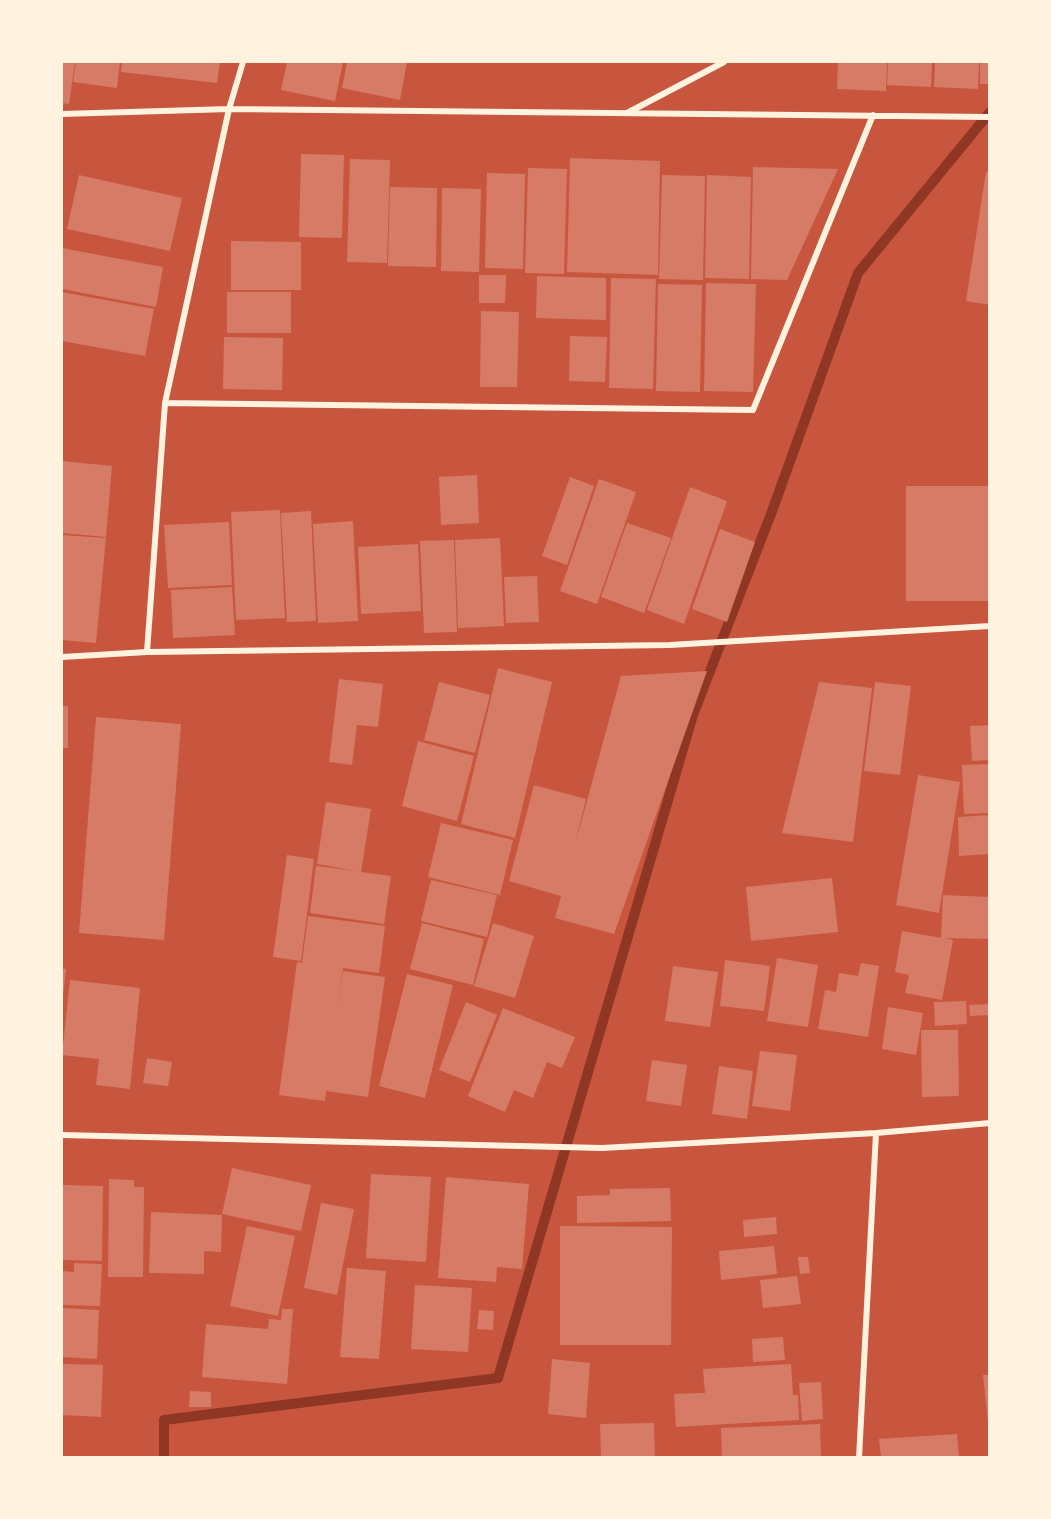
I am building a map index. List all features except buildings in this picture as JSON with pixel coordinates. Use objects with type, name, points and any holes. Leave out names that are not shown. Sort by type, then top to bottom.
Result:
[{"type":"street","points":[[147,652],[165,403],[229,109],[243,62]]},
{"type":"street","points":[[626,114],[724,62]]},
{"type":"street","points":[[62,114],[229,109],[873,115],[904,118],[990,117]]},
{"type":"street","points":[[165,403],[753,410],[873,115]]},
{"type":"street","points":[[62,657],[147,652],[670,645],[990,626]]},
{"type":"street","points":[[62,1135],[602,1148],[876,1133],[990,1123]]},
{"type":"street","points":[[859,1458],[876,1133]]},
{"type":"waterway","points":[[164,1458],[164,1420],[498,1378],[693,715],[771,514],[858,273],[990,112]]}]
